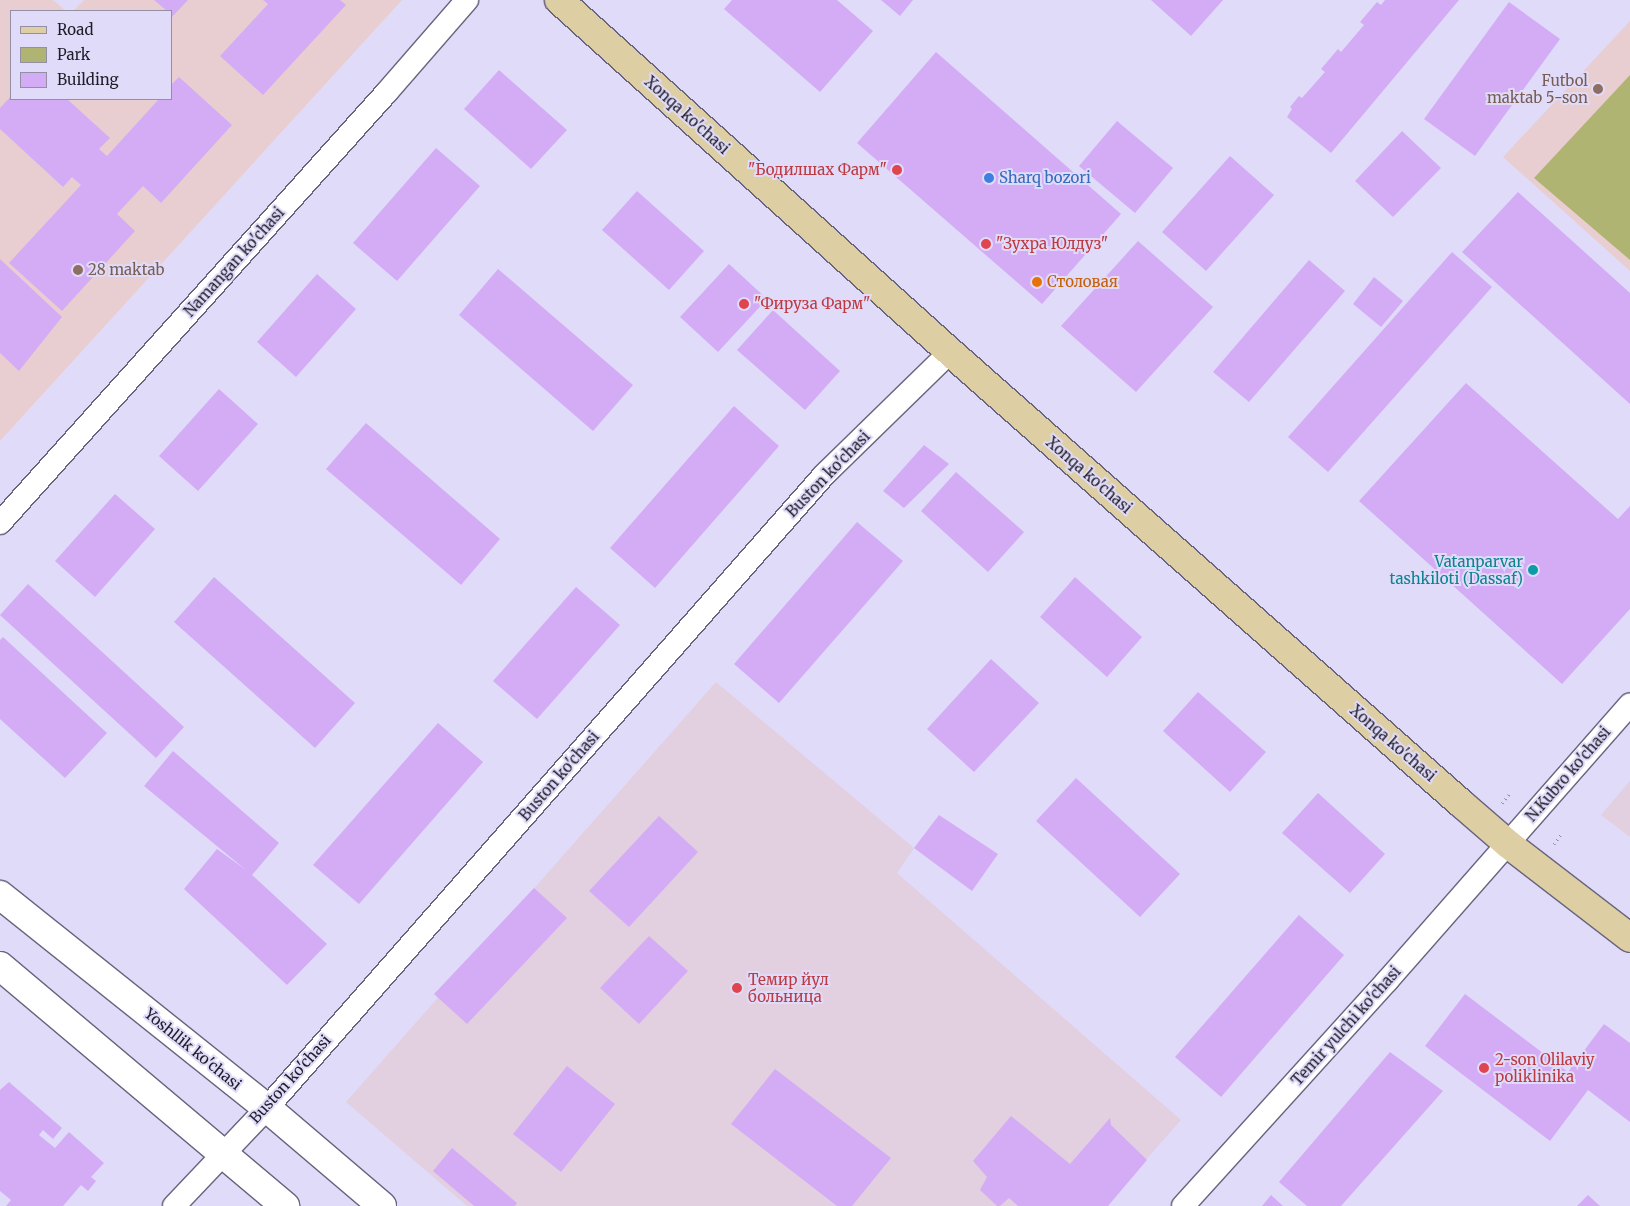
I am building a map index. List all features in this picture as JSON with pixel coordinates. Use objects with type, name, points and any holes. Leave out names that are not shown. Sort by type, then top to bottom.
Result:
[{"type":"main road","name":"Xonqa ko'chasi","points":[[559,0],[950,352],[1508,844],[1630,938]]},
{"type":"main road","name":"Yoshllik ko'chasi","points":[[0,895],[267,1108],[382,1206]]},
{"type":"main road","points":[[0,966],[285,1206]]},
{"type":"street","name":"Namangan ko'chasi","points":[[0,523],[380,100],[467,0]]},
{"type":"street","name":"Buston ko'chasi","points":[[174,1206],[221,1154],[267,1108],[825,474],[950,352]]},
{"type":"street","name":"N.Kubro ko'chasi","points":[[1508,844],[1544,800],[1630,704]]},
{"type":"street","name":"Temir yulchi ko'chasi","points":[[1183,1206],[1508,844]]},
{"type":"shaded area","name":"28 maktab","points":[[0,0],[53,0],[65,10],[10,10],[10,100],[172,100],[172,10],[74,10],[84,0],[402,0],[0,441]]},
{"type":"shaded area","name":"Futbol maktab 5-son","points":[[1630,21],[1630,271],[1503,157]]},
{"type":"shaded area","name":"Темир йул больница","points":[[716,682],[914,848],[897,873],[1181,1120],[1105,1206],[467,1206],[346,1102]]},
{"type":"shaded area","points":[[1630,781],[1630,837],[1601,815]]},
{"type":"green space","points":[[1630,75],[1630,260],[1534,178]]},
{"type":"building","points":[[154,0],[188,0],[172,17],[172,10],[166,10]]},
{"type":"building","points":[[263,0],[340,0],[346,5],[263,95],[220,56],[268,4]]},
{"type":"building","points":[[732,0],[837,0],[873,31],[820,92],[724,9]]},
{"type":"building","points":[[881,0],[913,0],[900,16]]},
{"type":"building","points":[[1151,0],[1223,0],[1191,36]]},
{"type":"building","points":[[1385,0],[1459,0],[1331,153],[1287,117],[1292,109],[1290,107],[1299,96],[1302,98],[1325,72],[1321,69],[1338,49],[1341,52],[1364,25],[1360,22],[1377,2],[1381,5]]},
{"type":"building","points":[[1509,2],[1560,39],[1475,156],[1424,119]]},
{"type":"building","name":"Sharq bozori","points":[[936,52],[1121,214],[1042,304],[857,143]]},
{"type":"building","points":[[499,70],[567,130],[531,169],[464,109]]},
{"type":"building","points":[[179,77],[232,125],[161,203],[143,186],[117,214],[135,231],[62,311],[9,263],[81,185],[72,177],[63,187],[0,129],[0,108],[10,97],[10,100],[68,100],[110,138],[99,149],[107,156],[158,100],[172,100],[172,84]]},
{"type":"building","points":[[1117,121],[1173,168],[1135,213],[1079,166]]},
{"type":"building","points":[[1402,131],[1441,168],[1393,217],[1355,181]]},
{"type":"building","points":[[436,148],[480,186],[397,281],[353,243]]},
{"type":"building","points":[[1230,156],[1274,195],[1206,271],[1162,232]]},
{"type":"building","points":[[637,191],[704,251],[669,290],[602,230]]},
{"type":"building","points":[[1518,192],[1630,293],[1630,404],[1462,252]]},
{"type":"building","points":[[1138,241],[1213,307],[1136,392],[1061,326]]},
{"type":"building","points":[[1452,252],[1492,287],[1328,472],[1288,437]]},
{"type":"building","points":[[0,259],[62,317],[19,371],[0,353]]},
{"type":"building","points":[[1309,260],[1345,291],[1249,402],[1213,372]]},
{"type":"building","points":[[729,264],[767,299],[718,352],[680,317]]},
{"type":"building","points":[[498,269],[633,385],[593,431],[459,315]]},
{"type":"building","points":[[317,274],[356,309],[296,377],[257,342]]},
{"type":"building","points":[[1374,277],[1403,301],[1381,327],[1353,304]]},
{"type":"building","points":[[773,310],[840,371],[805,410],[737,350]]},
{"type":"building","name":"Vatanparvar tashkiloti (Dassaf)","points":[[1466,383],[1618,519],[1630,506],[1630,609],[1562,684],[1359,501]]},
{"type":"building","points":[[219,389],[258,424],[198,491],[159,456]]},
{"type":"building","points":[[734,406],[779,446],[655,588],[610,548]]},
{"type":"building","points":[[366,423],[500,539],[461,585],[326,469]]},
{"type":"building","points":[[924,445],[949,464],[904,508],[883,491]]},
{"type":"building","points":[[956,472],[1024,532],[988,572],[921,511]]},
{"type":"building","points":[[115,494],[155,529],[95,597],[55,561]]},
{"type":"building","points":[[857,522],[903,561],[779,703],[734,664]]},
{"type":"building","points":[[214,577],[355,703],[315,748],[174,622]]},
{"type":"building","points":[[1075,577],[1142,637],[1107,677],[1040,617]]},
{"type":"building","points":[[28,584],[184,727],[156,758],[0,615]]},
{"type":"building","points":[[576,587],[620,625],[537,719],[493,681]]},
{"type":"building","points":[[3,637],[107,733],[65,778],[0,719],[0,640]]},
{"type":"building","points":[[991,659],[1039,703],[974,772],[927,729]]},
{"type":"building","points":[[1198,692],[1266,752],[1230,792],[1163,731]]},
{"type":"building","points":[[438,723],[483,762],[359,904],[313,865]]},
{"type":"building","points":[[173,751],[279,843],[252,875],[327,944],[287,985],[184,889],[217,849],[246,870],[144,786]]},
{"type":"building","points":[[1076,778],[1180,874],[1140,917],[1036,821]]},
{"type":"building","points":[[1318,793],[1385,854],[1350,893],[1282,833]]},
{"type":"building","points":[[939,815],[998,854],[972,891],[914,848]]},
{"type":"building","points":[[659,816],[698,852],[629,927],[589,891]]},
{"type":"building","points":[[534,888],[567,918],[467,1024],[434,994]]},
{"type":"building","points":[[1299,915],[1344,955],[1221,1097],[1175,1057]]},
{"type":"building","points":[[649,936],[688,971],[639,1024],[600,988]]},
{"type":"building","points":[[1465,994],[1568,1072],[1604,1024],[1630,1043],[1630,1122],[1588,1090],[1550,1141],[1425,1046]]},
{"type":"building","points":[[1390,1052],[1443,1091],[1341,1206],[1307,1206],[1279,1182]]},
{"type":"building","points":[[567,1066],[615,1104],[561,1172],[513,1134]]},
{"type":"building","points":[[775,1069],[891,1158],[852,1206],[837,1206],[731,1124]]},
{"type":"building","points":[[9,1082],[62,1128],[53,1139],[43,1130],[39,1135],[55,1148],[69,1132],[104,1163],[91,1177],[96,1181],[88,1191],[81,1185],[63,1206],[6,1206],[11,1200],[0,1191],[0,1090]]},
{"type":"building","points":[[1011,1116],[1070,1164],[1110,1118],[1111,1125],[1147,1160],[1108,1206],[1018,1206],[1009,1198],[1000,1206],[997,1206],[980,1190],[987,1177],[973,1161]]},
{"type":"building","points":[[452,1148],[517,1203],[515,1206],[474,1206],[433,1171]]},
{"type":"building","points":[[1271,1195],[1283,1206],[1262,1206]]},
{"type":"building","points":[[1588,1195],[1600,1206],[1577,1206]]},
{"type":"place","name":"Futbol maktab 5-son","points":[[1598,89]]},
{"type":"place","name":"\"Бодилшах Фарм\"","points":[[897,170]]},
{"type":"place","name":"Sharq bozori","points":[[989,178]]},
{"type":"place","name":"\"Зухра Юлдуз\"","points":[[986,244]]},
{"type":"place","name":"28 maktab","points":[[78,270]]},
{"type":"place","name":"Столовая","points":[[1037,282]]},
{"type":"place","name":"\"Фируза Фарм\"","points":[[744,304]]},
{"type":"place","name":"Vatanparvar tashkiloti (Dassaf)","points":[[1533,570]]},
{"type":"place","name":"Темир йул больница","points":[[737,988]]},
{"type":"place","name":"2-son Olilaviy poliklinika","points":[[1484,1068]]}]
